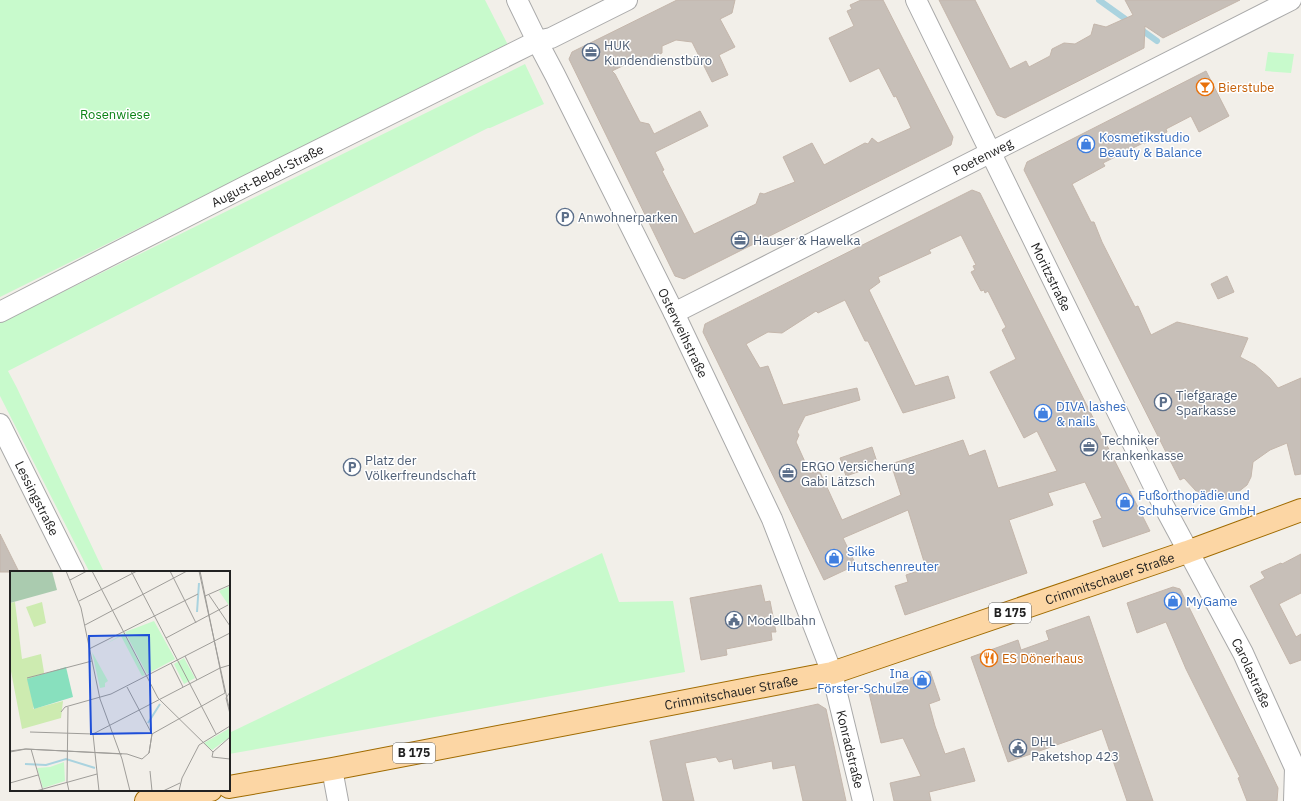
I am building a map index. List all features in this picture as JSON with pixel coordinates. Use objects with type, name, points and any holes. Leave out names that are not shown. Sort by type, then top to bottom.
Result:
[{"type":"main road","name":"Crimmitschauer Straße","points":[[230,787],[332,769],[832,673],[1187,552],[1301,510]]},
{"type":"main road","points":[[146,801],[171,794],[201,791]]},
{"type":"street","name":"Osterweihstraße","points":[[517,0],[674,313],[772,519],[832,673]]},
{"type":"street","name":"August-Bebel-Straße","points":[[0,312],[246,186],[537,41],[551,38],[626,0]]},
{"type":"street","name":"Moritzstraße","points":[[916,0],[1187,552]]},
{"type":"street","name":"Poetenweg","points":[[674,313],[1291,0]]},
{"type":"street","name":"Lessingstraße","points":[[0,424],[74,571]]},
{"type":"street","name":"Carolastraße","points":[[1187,552],[1243,653],[1298,768],[1294,801]]},
{"type":"street","name":"Konradstraße","points":[[832,673],[863,801]]},
{"type":"street","points":[[332,769],[338,801]]},
{"type":"green space","name":"Rosenwiese","points":[[0,0],[485,0],[508,45],[0,297]]},
{"type":"green space","points":[[1268,52],[1294,54],[1291,73],[1265,71]]},
{"type":"green space","points":[[525,64],[544,104],[488,128],[8,371],[104,571],[89,571],[0,396],[0,323]]},
{"type":"green space","points":[[602,553],[619,602],[673,601],[685,672],[230,754],[230,733]]},
{"type":"building","points":[[677,0],[735,0],[732,13],[720,19],[735,47],[719,55],[728,75],[712,82],[692,42],[676,40],[662,46],[662,53],[647,60],[641,57],[612,71],[640,122],[649,124],[654,134],[700,111],[708,126],[655,152],[664,170],[662,171],[694,234],[756,204],[760,193],[764,194],[795,182],[783,157],[812,143],[824,165],[865,143],[868,144],[872,138],[878,143],[911,128],[896,96],[894,97],[879,68],[850,82],[829,38],[854,26],[847,11],[852,9],[850,5],[861,0],[883,0],[953,137],[951,145],[684,279],[675,276],[569,59],[572,52]]},
{"type":"building","points":[[939,0],[975,0],[1010,69],[1026,61],[1029,67],[1050,56],[1052,49],[1064,43],[1075,44],[1091,35],[1094,24],[1106,27],[1133,15],[1125,0],[1240,0],[1163,38],[1145,26],[1144,48],[1005,118],[997,115]]},
{"type":"building","points":[[1206,71],[1229,116],[1199,132],[1191,116],[1166,129],[1167,132],[1103,163],[1105,166],[1072,184],[1091,222],[1094,222],[1102,242],[1135,307],[1138,306],[1151,335],[1177,322],[1248,338],[1240,357],[1255,365],[1270,378],[1278,388],[1301,378],[1301,474],[1295,475],[1287,443],[1270,450],[1253,462],[1251,477],[1247,485],[1233,496],[1224,499],[1215,499],[1204,496],[1196,491],[1184,478],[1180,480],[1024,170],[1027,162]]},
{"type":"building","points":[[972,190],[980,193],[1150,531],[1103,547],[1093,521],[1102,518],[1085,482],[1048,493],[1053,505],[1009,520],[1027,573],[905,615],[895,586],[908,582],[906,575],[926,568],[908,510],[843,538],[856,565],[824,580],[703,332],[705,324]],"holes":[[[961,235],[976,265],[973,266],[975,270],[971,272],[981,291],[984,290],[985,293],[988,291],[1006,327],[1002,330],[1016,359],[990,372],[1024,438],[1037,431],[1057,471],[998,488],[985,450],[969,456],[963,440],[891,464],[901,495],[842,520],[820,472],[810,473],[796,442],[799,435],[797,432],[805,416],[860,400],[857,388],[783,405],[768,366],[760,368],[746,344],[768,332],[782,333],[816,311],[818,313],[845,300],[865,341],[868,341],[903,413],[955,398],[948,376],[915,386],[869,290],[880,282],[878,277],[931,253],[929,250]]]},
{"type":"building","points":[[1227,276],[1234,292],[1218,299],[1211,284]]},
{"type":"building","points":[[872,447],[878,465],[846,476],[840,458]]},
{"type":"building","points":[[0,534],[18,571],[0,572]]},
{"type":"building","points":[[1301,554],[1301,593],[1279,604],[1296,637],[1301,634],[1301,660],[1290,664],[1250,586],[1265,578],[1261,572],[1281,563],[1282,564]]},
{"type":"building","name":"Modellbahn","points":[[761,585],[765,602],[770,601],[776,632],[771,632],[772,640],[726,649],[727,655],[701,660],[690,598]]},
{"type":"building","points":[[1173,587],[1180,589],[1264,759],[1278,788],[1277,801],[1247,801],[1238,778],[1240,777],[1186,669],[1166,622],[1137,633],[1127,603]]},
{"type":"building","points":[[1089,616],[1153,801],[1127,801],[1102,729],[1008,762],[971,657],[1018,640],[1021,650],[1049,640],[1046,631]]},
{"type":"building","points":[[930,671],[940,700],[929,704],[945,754],[964,748],[975,781],[929,792],[931,801],[894,801],[890,783],[921,776],[903,738],[881,743],[869,693]]},
{"type":"building","points":[[818,704],[826,709],[846,801],[803,801],[795,765],[773,769],[772,761],[734,769],[732,759],[719,762],[716,757],[685,763],[694,801],[663,801],[650,741]]},
{"type":"waterway","points":[[1099,0],[1131,23]]},
{"type":"waterway","points":[[1139,28],[1157,41]]},
{"type":"place","name":"HUK Kundendienstbüro","points":[[591,52]]},
{"type":"place","name":"Bierstube","points":[[1205,87]]},
{"type":"place","name":"Kosmetikstudio Beauty & Balance","points":[[1086,144]]},
{"type":"place","name":"Anwohnerparken","points":[[565,217]]},
{"type":"place","name":"Hauser & Hawelka","points":[[740,240]]},
{"type":"place","name":"Tiefgarage Sparkasse","points":[[1163,402]]},
{"type":"place","name":"DIVA lashes & nails","points":[[1043,413]]},
{"type":"place","name":"Techniker Krankenkasse","points":[[1089,447]]},
{"type":"place","name":"Platz der Völkerfreundschaft","points":[[352,467]]},
{"type":"place","name":"ERGO Versicherung Gabi Lätzsch","points":[[788,473]]},
{"type":"place","name":"Fußorthopädie und Schuhservice GmbH","points":[[1125,502]]},
{"type":"place","name":"Silke Hutschenreuter","points":[[834,558]]},
{"type":"place","name":"MyGame","points":[[1173,601]]},
{"type":"place","name":"Modellbahn","points":[[734,620]]},
{"type":"place","name":"ES Dönerhaus","points":[[989,658]]},
{"type":"place","name":"Ina Förster-Schulze","points":[[922,680]]},
{"type":"place","name":"DHL Paketshop 423","points":[[1018,748]]}]
